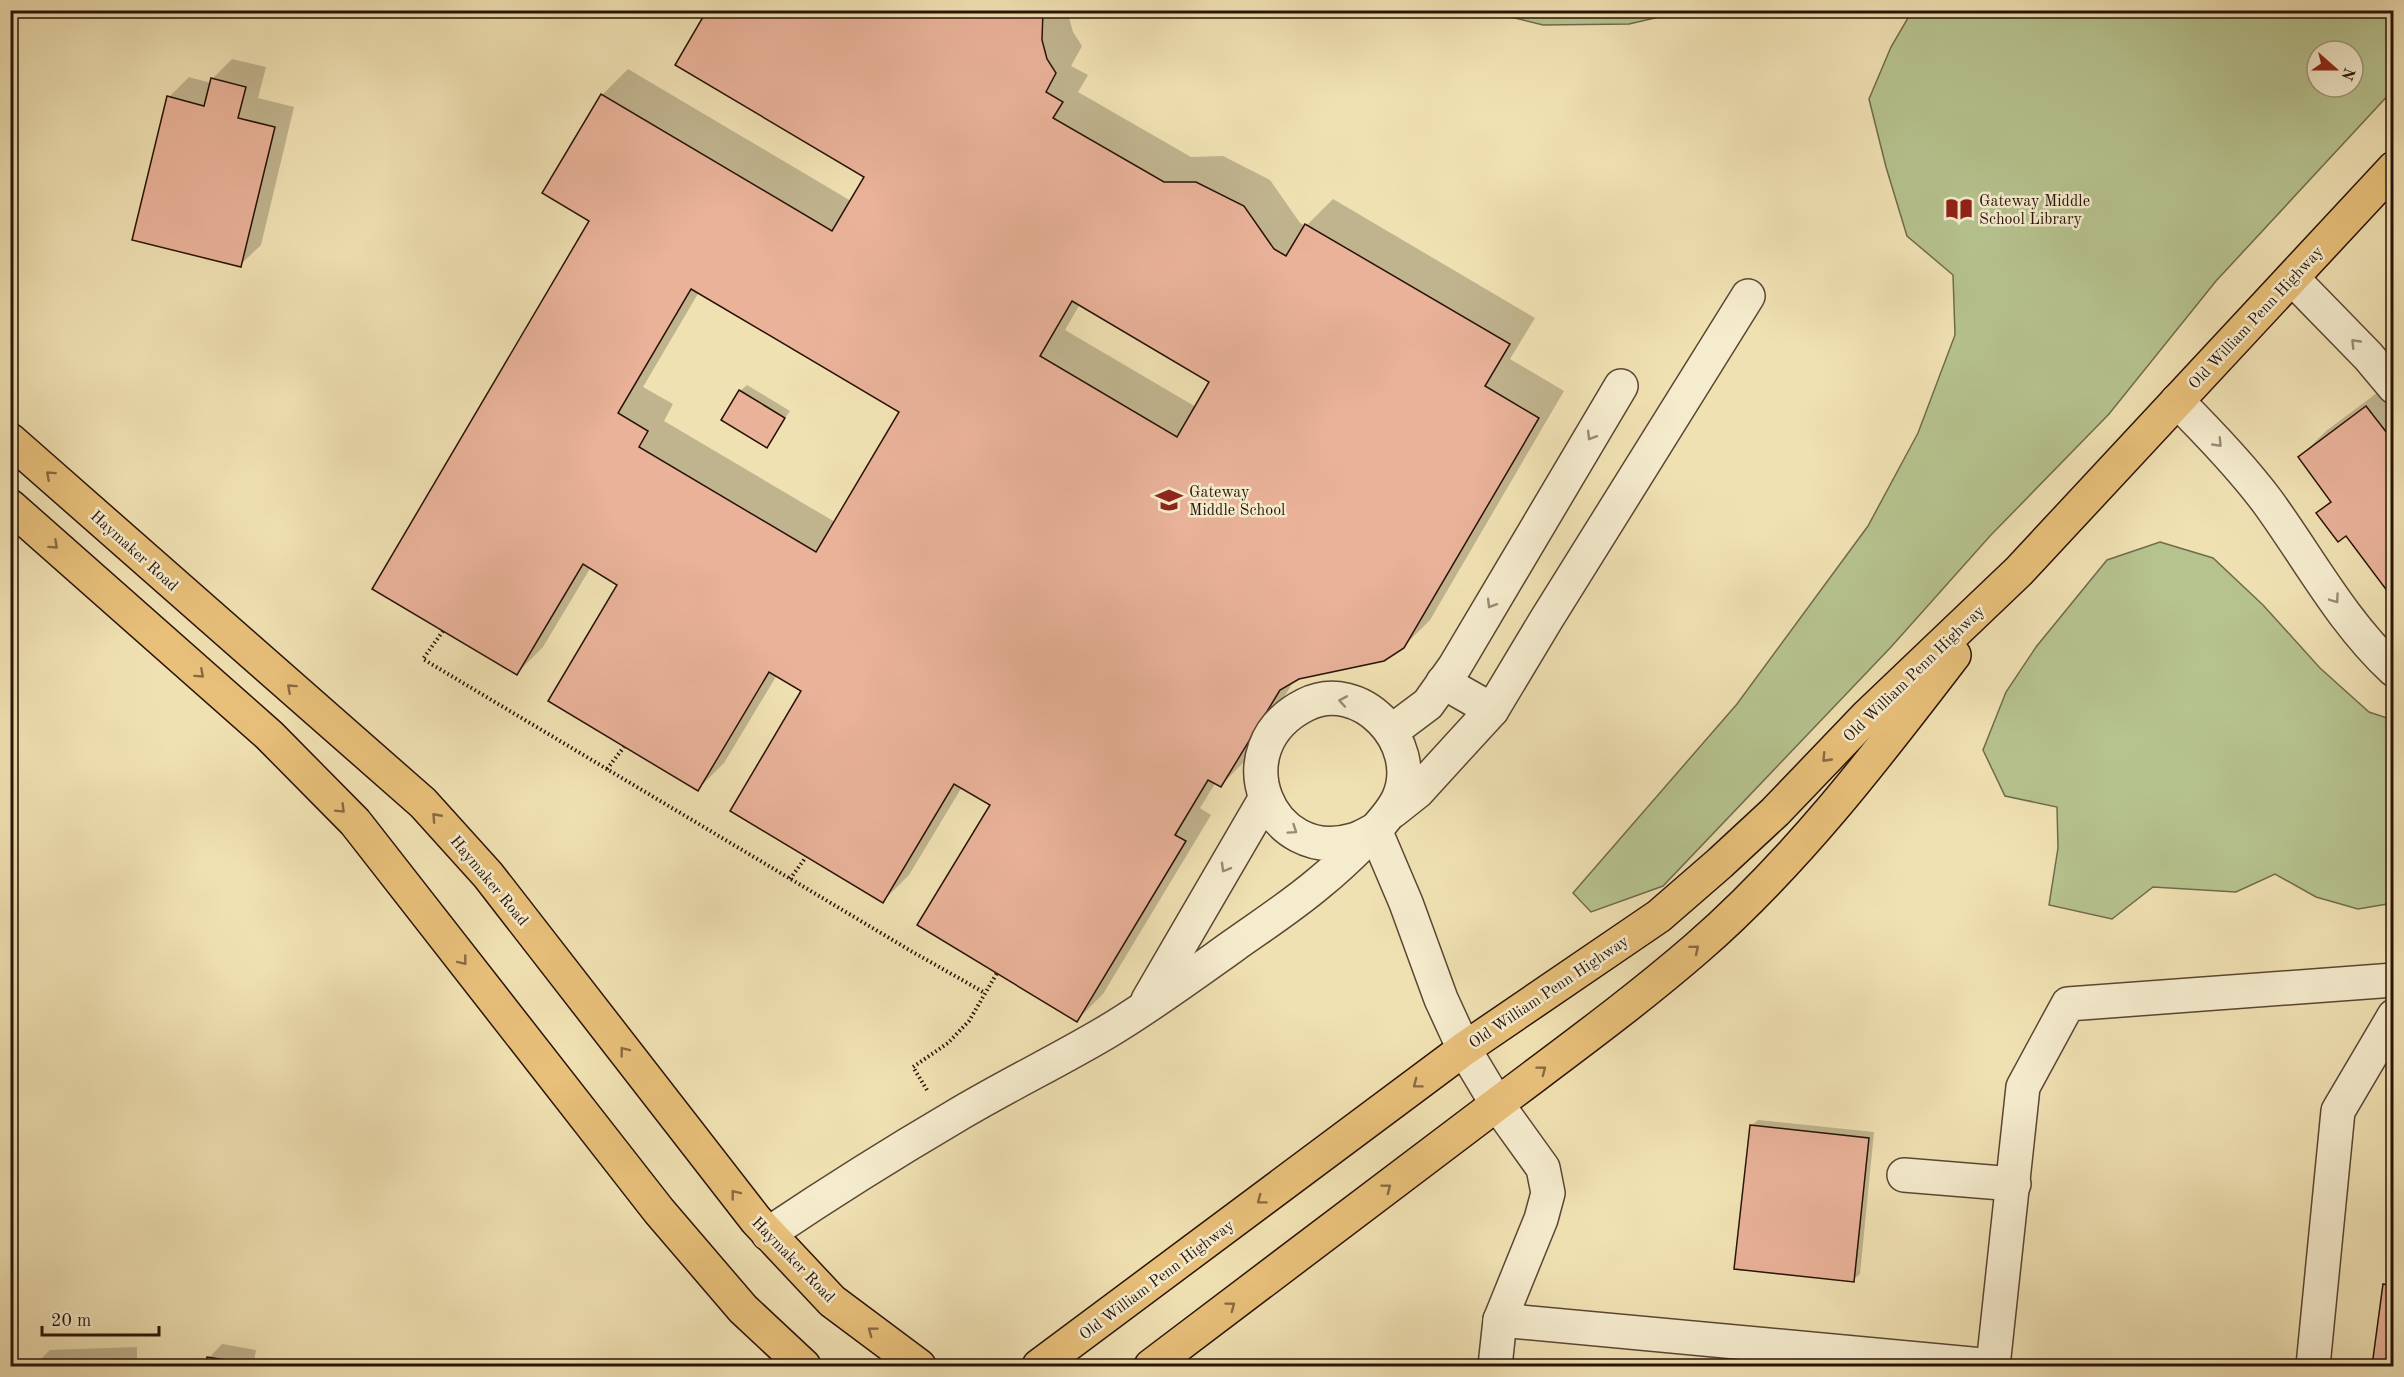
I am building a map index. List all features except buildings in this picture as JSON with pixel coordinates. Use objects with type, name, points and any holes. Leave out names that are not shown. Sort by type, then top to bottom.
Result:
[{"type":"main road","name":"Old William Penn Highway","points":[[1039,1366],[1464,1048],[1659,916],[1775,812],[1867,716],[2019,571],[2394,168]]},
{"type":"main road","name":"Haymaker Road","points":[[10,440],[423,803],[489,875],[768,1234],[832,1301],[919,1366]]},
{"type":"main road","points":[[10,506],[268,735],[355,822],[659,1211],[743,1309],[804,1366]]},
{"type":"main road","name":"Old William Penn Highway","points":[[1151,1366],[1186,1351],[1698,947],[1760,888],[1830,811],[1891,738],[2019,571]]},
{"type":"lane","points":[[2292,278],[2368,356],[2394,387]]},
{"type":"lane","points":[[768,1234],[849,1180],[959,1114],[1142,1010],[1319,883],[1382,822],[1417,792],[1492,710],[1748,296]]},
{"type":"lane","points":[[1392,731],[1428,704],[1455,666],[1621,386]]},
{"type":"lane","points":[[2177,401],[2224,448],[2266,500],[2371,649],[2394,670]]},
{"type":"lane","points":[[1443,682],[1492,710]]},
{"type":"lane","points":[[1334,699],[1357,704],[1377,714],[1392,731],[1401,751],[1404,772],[1401,794],[1382,822],[1355,840],[1332,844],[1311,841],[1292,831],[1276,817],[1265,799],[1260,776],[1262,752],[1272,730],[1289,714],[1310,702],[1334,699]]},
{"type":"lane","points":[[1142,1010],[1265,799]]},
{"type":"lane","points":[[1382,822],[1406,903],[1441,999],[1464,1048],[1497,1104],[1543,1168],[1548,1193],[1541,1219],[1500,1320],[1495,1366]]},
{"type":"lane","points":[[1500,1320],[1889,1361],[1993,1366],[2023,1087],[2068,1004],[2394,980]]},
{"type":"lane","points":[[2313,1366],[2338,1111],[2394,1016]]},
{"type":"lane","points":[[1904,1175],[2014,1184]]},
{"type":"path","points":[[442,631],[423,659],[985,993]]},
{"type":"path","points":[[607,769],[624,747]]},
{"type":"path","points":[[790,879],[806,857]]},
{"type":"path","points":[[929,1093],[913,1067],[948,1043],[969,1021],[997,973]]},
{"type":"green space","points":[[1486,11],[1685,11],[1629,24],[1543,25]]},
{"type":"green space","points":[[1912,11],[2393,11],[2393,90],[2216,281],[2109,414],[1990,536],[1891,647],[1663,886],[1591,912],[1573,893],[1737,704],[1868,526],[1918,433],[1955,335],[1953,275],[1907,236],[1869,99],[1891,47]]},
{"type":"green space","points":[[2160,542],[2213,558],[2263,605],[2320,668],[2369,712],[2393,720],[2393,903],[2358,909],[2316,897],[2275,874],[2236,892],[2153,887],[2112,919],[2049,905],[2058,848],[2057,807],[2005,796],[1983,750],[2006,692],[2036,647],[2107,560]]},
{"type":"place","name":"Gateway Middle School Library","points":[[1959,209]]},
{"type":"place","name":"Gateway Middle School","points":[[1169,500]]}]
